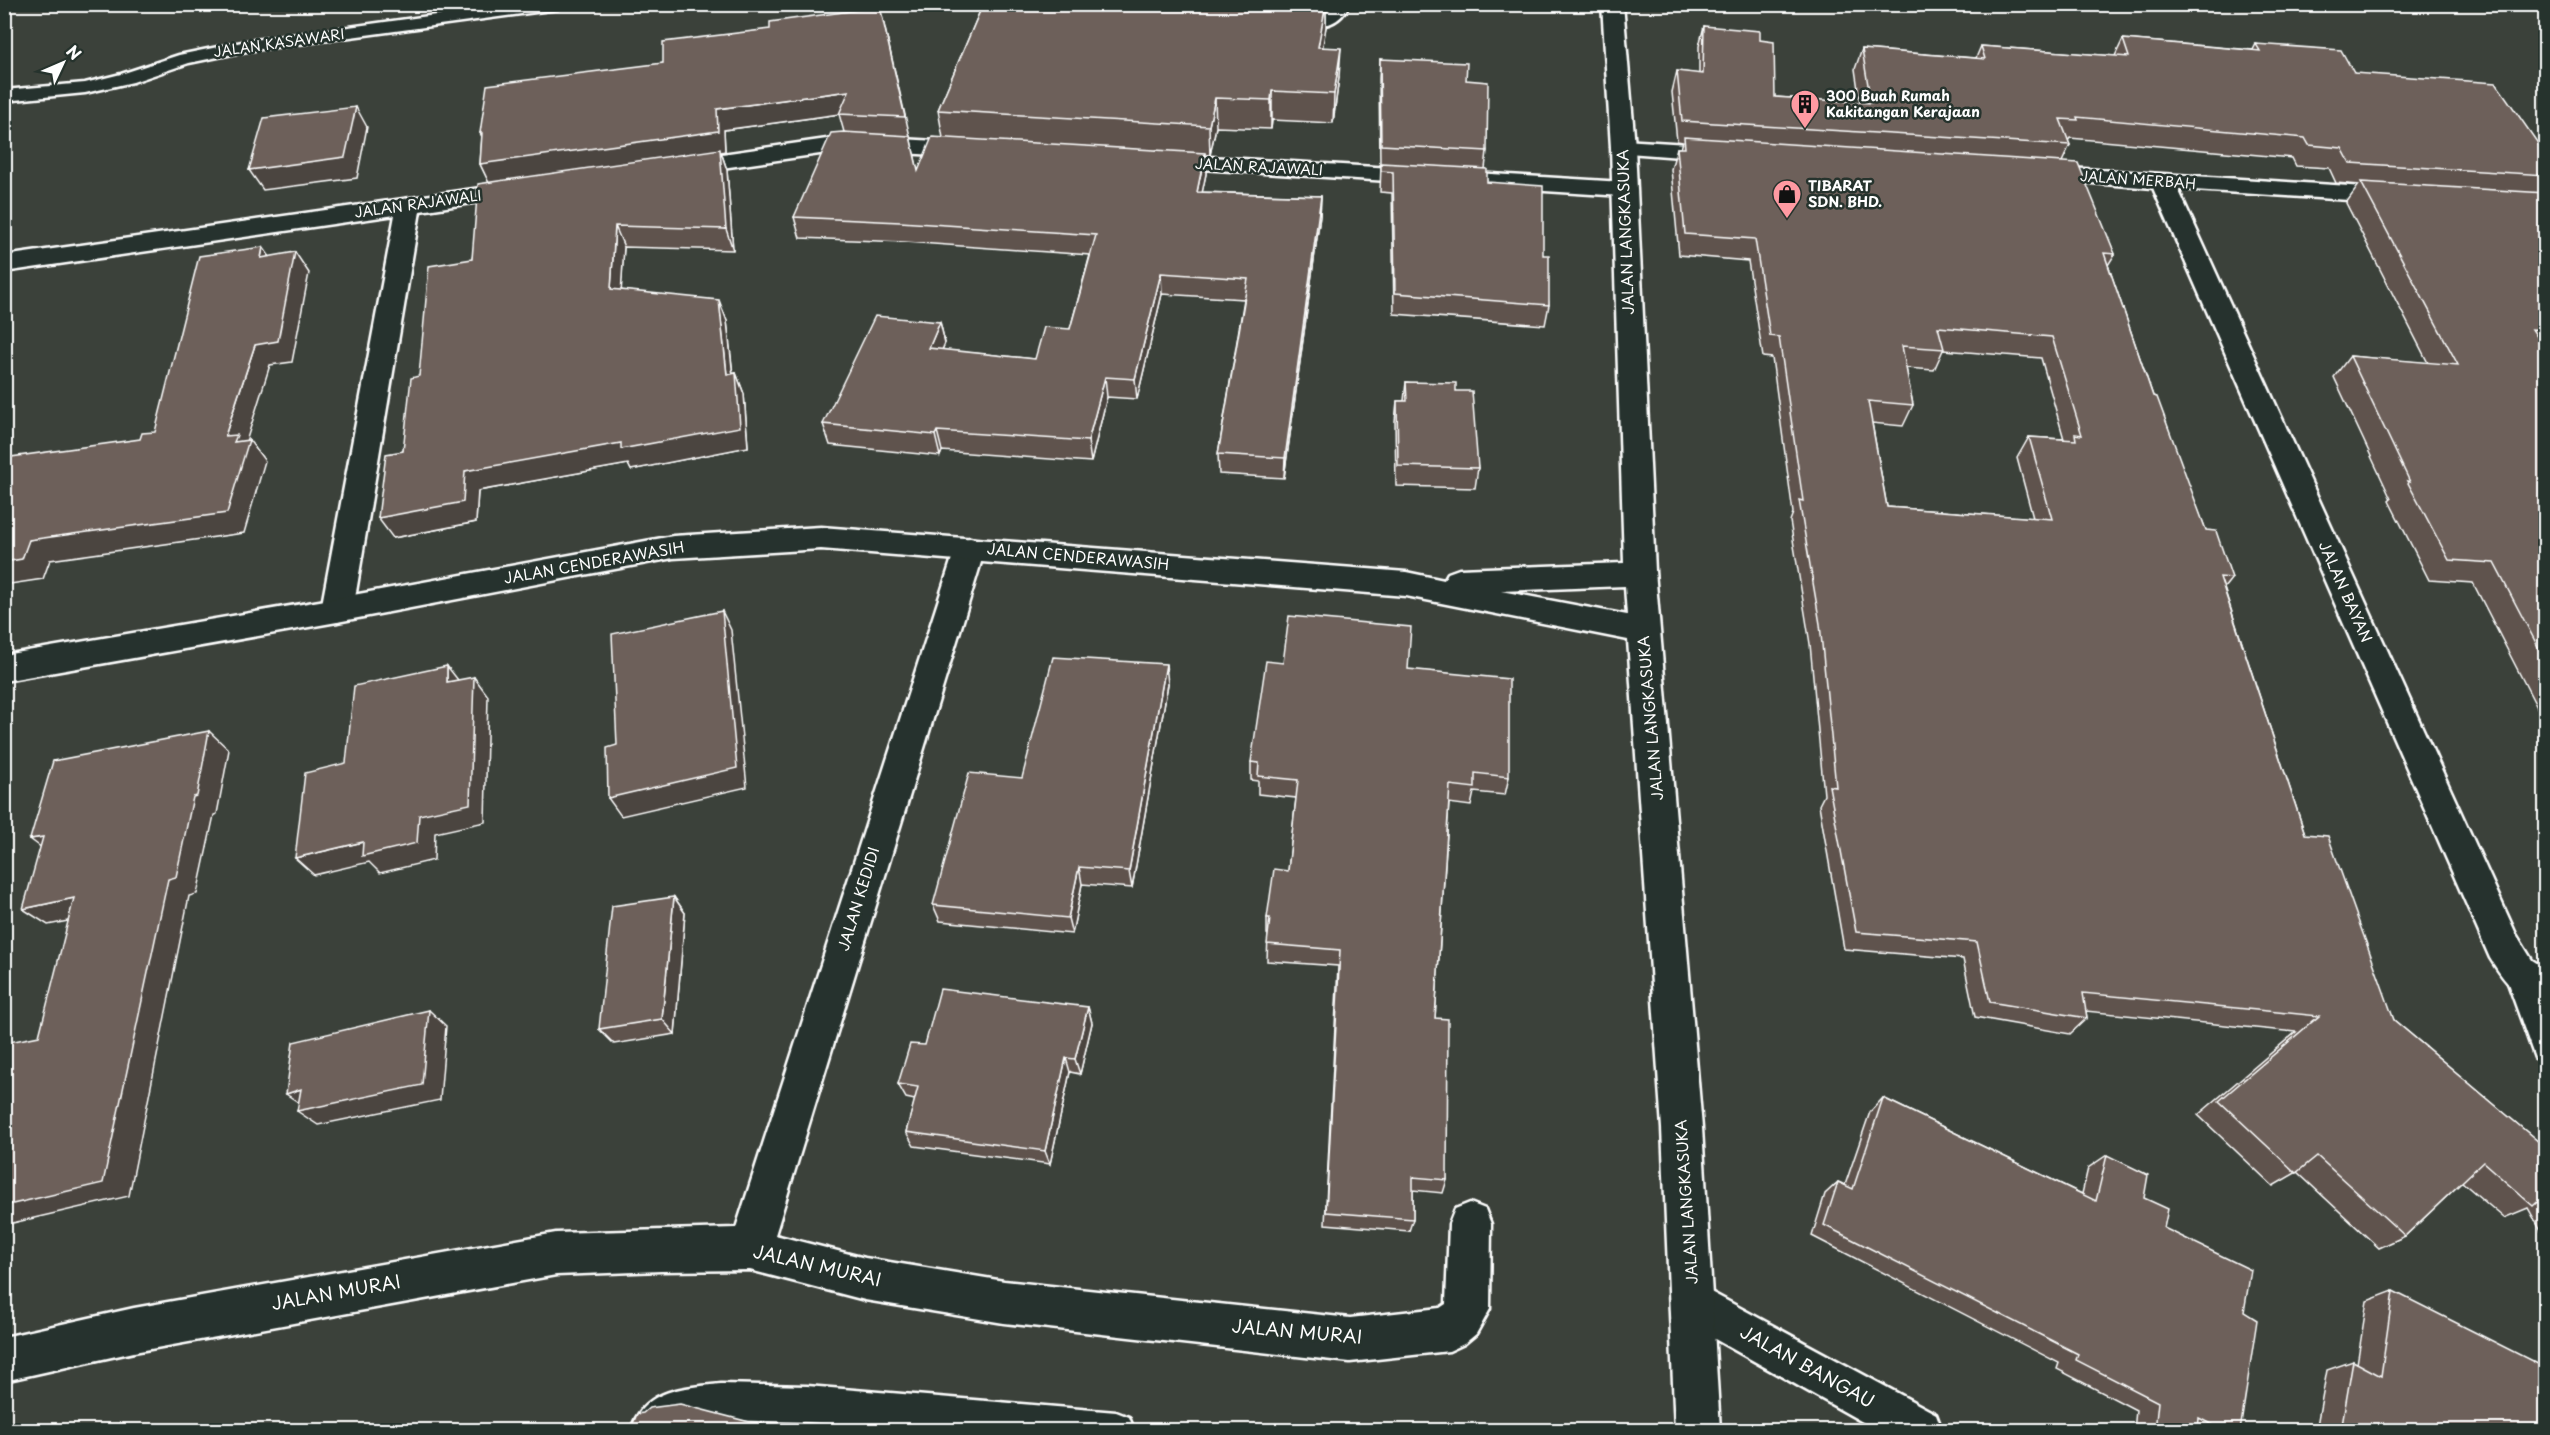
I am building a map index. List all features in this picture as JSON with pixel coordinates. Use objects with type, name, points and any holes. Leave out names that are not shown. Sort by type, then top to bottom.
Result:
[{"type":"street","name":"JALAN LANGKASUKA","points":[[1612,4],[1623,147],[1640,574],[1694,1304],[1698,1431]]},
{"type":"street","points":[[658,170],[848,143],[991,151]]},
{"type":"street","points":[[1623,147],[1740,154]]},
{"type":"street","name":"JALAN RAJAWALI","points":[[1134,160],[1623,189]]},
{"type":"street","name":"JALAN MERBAH","points":[[2021,172],[2418,198]]},
{"type":"street","name":"JALAN BAYAN","points":[[2162,181],[2498,935],[2519,972],[2546,990]]},
{"type":"street","name":"JALAN RAJAWALI","points":[[4,264],[539,187]]},
{"type":"street","points":[[337,610],[409,206]]},
{"type":"street","name":"JALAN CENDERAWASIH","points":[[4,668],[337,610],[673,547],[821,538],[1406,584],[1644,631]]},
{"type":"street","name":"JALAN KEDIDI","points":[[750,1249],[970,549]]},
{"type":"street","name":"JALAN CENDERAWASIH","points":[[1406,584],[1640,574]]},
{"type":"street","name":"JALAN MURAI","points":[[4,1359],[134,1329],[556,1254],[750,1249],[865,1279],[1004,1302],[1350,1340],[1449,1329],[1461,1319],[1468,1309],[1470,1224]]},
{"type":"street","name":"JALAN BANGAU","points":[[1694,1304],[1904,1426]]},
{"type":"lane","name":"JALAN KASAWARI","points":[[4,96],[85,88],[127,78],[184,59],[247,46],[558,4]]},
{"type":"lane","points":[[1277,18],[1330,20],[1339,14],[1341,4]]},
{"type":"lane","points":[[2519,972],[2546,1047]]},
{"type":"lane","points":[[649,1431],[674,1407],[721,1402],[807,1404],[1072,1429],[1116,1431]]},
{"type":"building","points":[[983,4],[1326,4],[1318,47],[1341,48],[1334,94],[1272,91],[1271,100],[1215,98],[1209,126],[938,110]]},
{"type":"building","points":[[880,7],[905,117],[839,114],[849,91],[717,109],[718,131],[480,164],[482,133],[480,133],[487,85],[663,63],[663,42],[770,29],[770,22]]},
{"type":"building","points":[[1704,26],[1760,31],[1760,40],[1774,42],[1775,97],[1871,103],[1862,49],[1985,59],[1981,46],[2129,57],[2123,39],[2260,51],[2256,44],[2341,50],[2354,73],[2496,83],[2546,155],[2546,175],[2350,163],[2342,148],[2309,145],[2305,138],[2077,117],[2078,120],[2060,119],[2070,145],[1682,121],[1677,71],[1703,74]]},
{"type":"building","points":[[1380,59],[1467,63],[1466,80],[1488,82],[1487,151],[1381,145]]},
{"type":"building","points":[[356,107],[345,157],[249,170],[264,118]]},
{"type":"building","points":[[831,133],[910,136],[918,171],[932,137],[1205,153],[1197,192],[1321,196],[1285,458],[1218,454],[1248,279],[1161,273],[1135,379],[1105,377],[1088,441],[937,431],[935,435],[823,424],[875,316],[940,322],[929,348],[1035,359],[1044,327],[1070,329],[1096,235],[794,217]]},
{"type":"building","points":[[1684,137],[2078,163],[2115,254],[2104,253],[2153,396],[2157,397],[2206,530],[2216,531],[2232,578],[2220,577],[2305,834],[2328,836],[2394,1020],[2546,1148],[2546,1194],[2533,1206],[2483,1162],[2405,1236],[2317,1156],[2296,1173],[2219,1101],[2319,1016],[2083,993],[2087,1018],[1990,1002],[1977,942],[1856,932],[1829,786],[1836,787],[1820,624],[1799,500],[1803,501],[1779,337],[1770,336],[1755,239],[1685,234],[1677,148],[1685,148]],"holes":[[[1938,327],[2052,337],[2082,435],[2075,434],[2076,440],[2029,437],[2052,519],[1887,507],[1868,401],[1913,405],[1902,346],[1944,349]]]},
{"type":"building","points":[[720,149],[726,229],[615,226],[611,289],[719,300],[727,375],[736,373],[740,427],[621,449],[621,443],[465,471],[463,502],[378,518],[386,454],[403,451],[411,378],[419,376],[429,266],[472,259],[478,184]]},
{"type":"building","points":[[1381,163],[1487,169],[1487,182],[1543,186],[1543,255],[1549,255],[1549,305],[1395,293],[1393,172],[1381,171]]},
{"type":"building","points":[[2361,182],[2546,193],[2546,330],[2532,329],[2546,350],[2546,662],[2494,563],[2449,560],[2407,481],[2410,482],[2350,356],[2458,365]]},
{"type":"building","points":[[263,247],[261,258],[295,252],[278,341],[255,345],[225,436],[237,435],[234,442],[249,440],[227,513],[29,540],[22,559],[4,562],[4,458],[140,439],[142,433],[155,432],[199,256]]},
{"type":"building","points":[[1406,382],[1456,383],[1456,391],[1472,391],[1478,468],[1398,466],[1397,401],[1407,401]]},
{"type":"building","points":[[722,611],[737,768],[608,798],[607,748],[617,745],[612,634]]},
{"type":"building","points":[[1289,616],[1411,627],[1408,669],[1509,679],[1509,777],[1475,773],[1475,788],[1450,785],[1435,1018],[1448,1019],[1447,1180],[1413,1177],[1413,1219],[1326,1212],[1340,950],[1267,944],[1270,918],[1267,918],[1274,869],[1288,871],[1298,780],[1258,776],[1259,763],[1251,762],[1266,661],[1283,663]]},
{"type":"building","points":[[1053,657],[1166,664],[1129,871],[1079,867],[1068,918],[933,905],[969,773],[1022,778]]},
{"type":"building","points":[[447,666],[447,682],[474,677],[470,804],[419,815],[417,843],[362,856],[363,842],[295,858],[305,773],[346,763],[354,686]]},
{"type":"building","points":[[209,731],[197,796],[193,797],[176,877],[168,879],[103,1183],[4,1206],[4,1043],[39,1036],[74,898],[23,909],[43,837],[30,839],[53,761]]},
{"type":"building","points":[[674,897],[662,1019],[599,1029],[612,906]]},
{"type":"building","points":[[940,989],[1088,1007],[1075,1059],[1066,1058],[1045,1151],[906,1132],[918,1087],[898,1084],[910,1044],[925,1045]]},
{"type":"building","points":[[429,1010],[422,1085],[297,1111],[301,1089],[286,1094],[293,1042]]},
{"type":"building","points":[[1883,1098],[2096,1201],[2107,1155],[2148,1175],[2144,1198],[2168,1209],[2164,1228],[2251,1270],[2244,1312],[2257,1320],[2240,1431],[2224,1431],[2199,1418],[2198,1431],[2155,1431],[2158,1402],[2076,1360],[2078,1354],[1824,1225],[1838,1182],[1853,1189]]},
{"type":"building","points":[[2393,1291],[2546,1368],[2546,1431],[2341,1431],[2353,1361],[2381,1376]]},
{"type":"building","points":[[680,1404],[784,1431],[630,1431],[637,1414],[649,1408]]},
{"type":"place","name":"300 Buah Rumah Kakitangan Kerajaan","points":[[1805,130]]},
{"type":"place","name":"TIBARAT SDN. BHD.","points":[[1787,220]]}]
